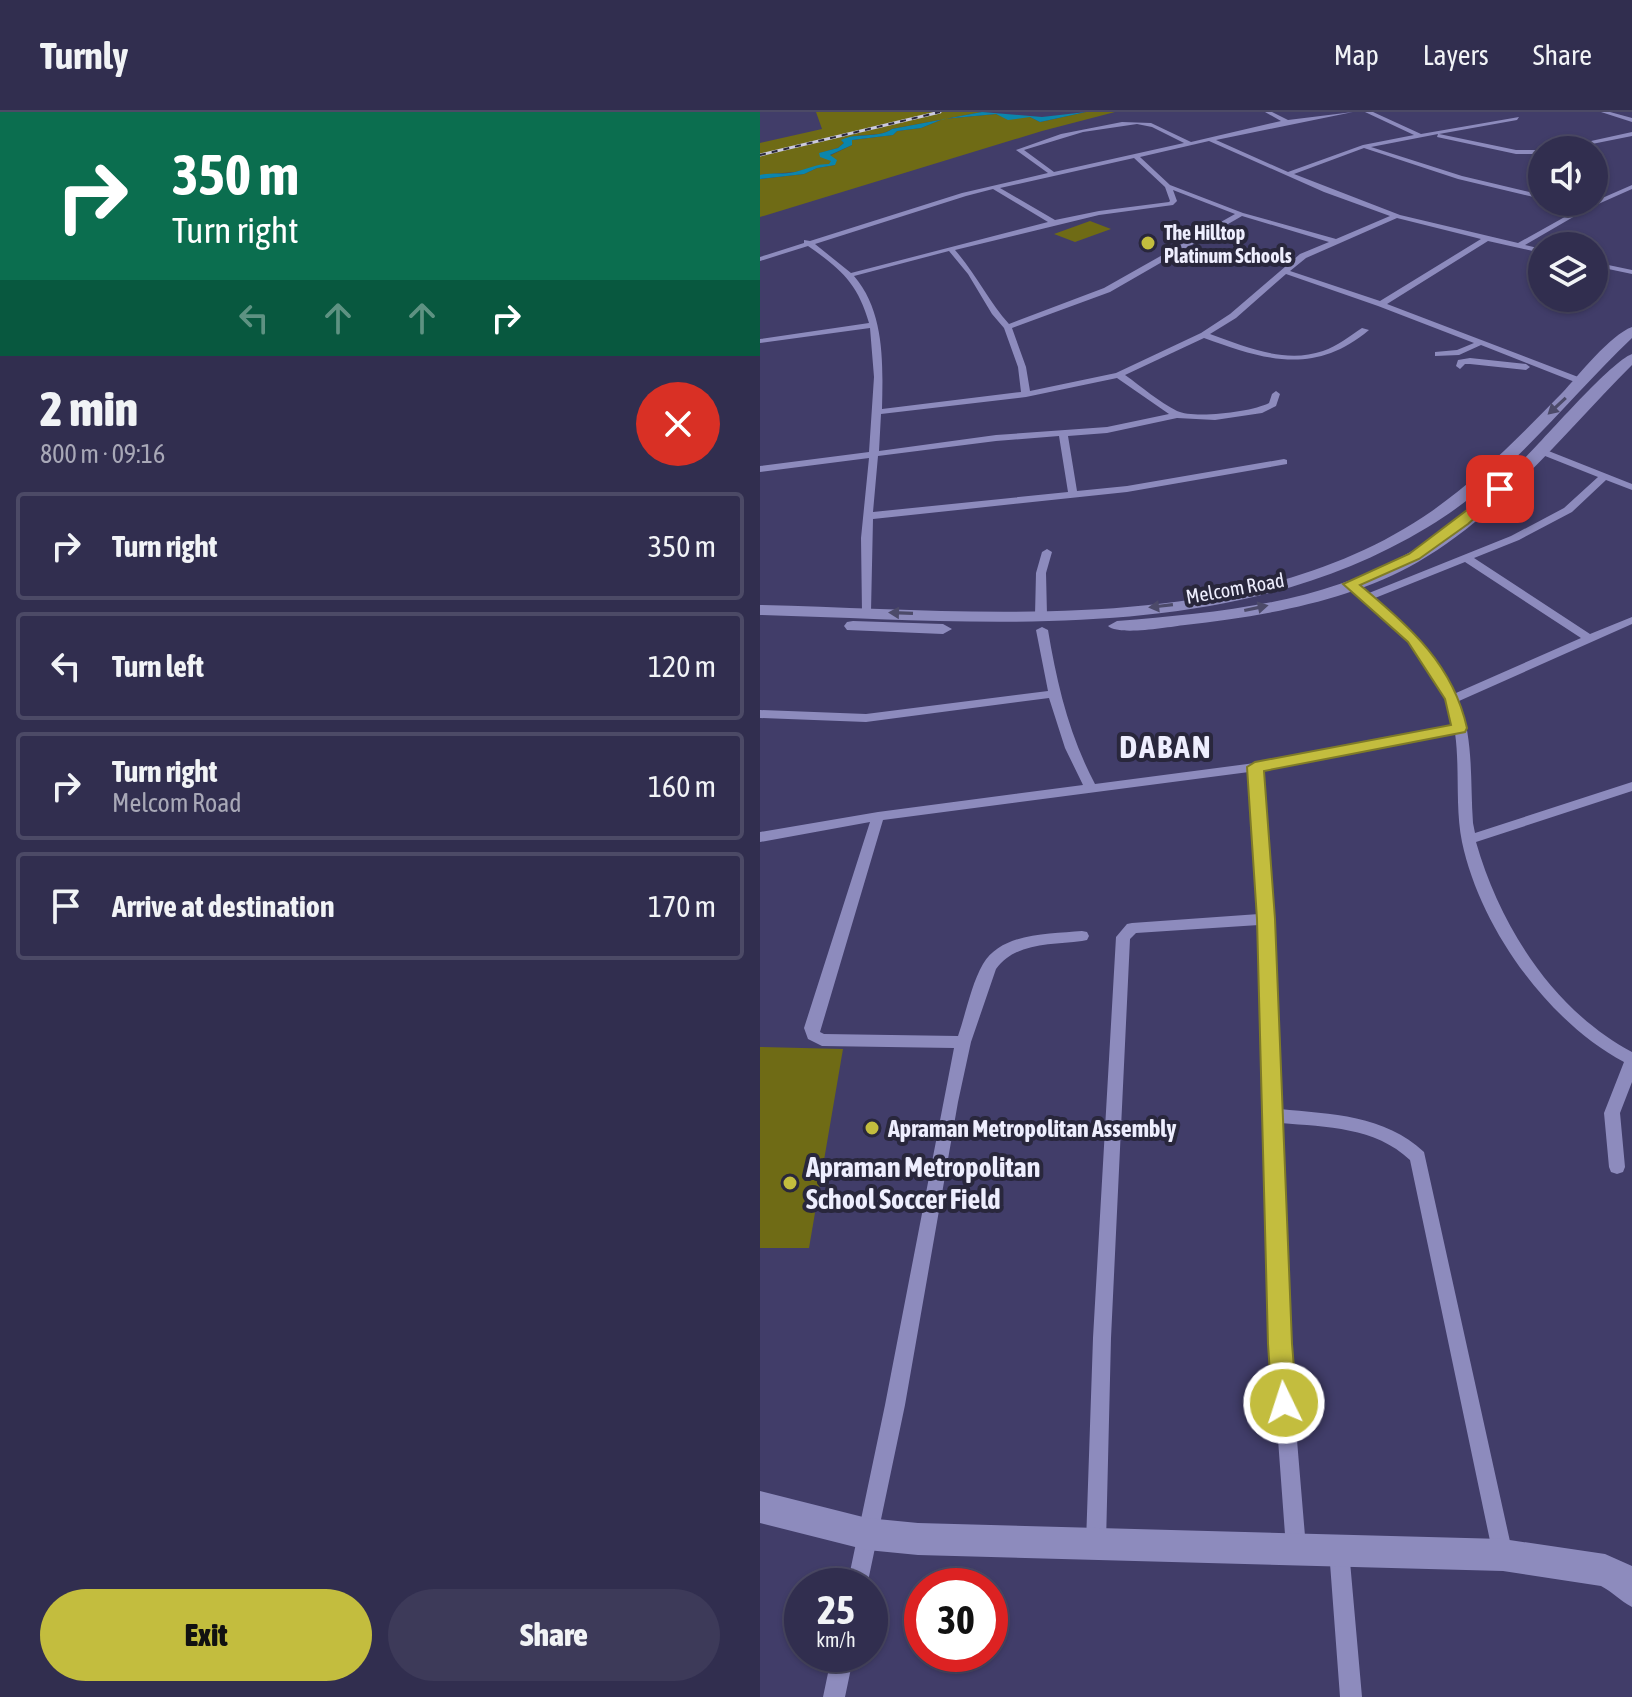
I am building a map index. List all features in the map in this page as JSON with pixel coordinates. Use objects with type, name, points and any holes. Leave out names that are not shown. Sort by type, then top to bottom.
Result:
[{"type":"main road","points":[[1042,622],[1213,600],[1300,580],[1370,554],[1425,522],[1471,488],[1632,331]]},
{"type":"main road","name":"Melcom Road","points":[[760,623],[862,619],[1042,622],[1196,619],[1303,598],[1350,584],[1395,567],[1440,539],[1500,489],[1632,358]]},
{"type":"main road","points":[[1330,569],[1350,584]]},
{"type":"main road","points":[[760,610],[862,619]]},
{"type":"main road","points":[[760,1507],[867,1534],[918,1539],[1503,1555],[1605,1570],[1624,1580],[1632,1590]]},
{"type":"street","points":[[1268,112],[1287,122]]},
{"type":"street","points":[[760,259],[908,209],[994,187],[1287,122],[1350,112]]},
{"type":"street","points":[[1368,112],[1416,135],[1470,140],[1519,154],[1528,153]]},
{"type":"street","points":[[1604,112],[1632,120]]},
{"type":"street","points":[[1288,174],[1365,146],[1517,118]]},
{"type":"street","points":[[1053,174],[1019,150],[1081,131],[1137,123],[1148,124],[1189,143]]},
{"type":"street","points":[[1608,139],[1632,134]]},
{"type":"street","points":[[1209,139],[1288,174],[1397,215],[1485,240],[1528,248]]},
{"type":"street","points":[[1365,146],[1460,178],[1528,194]]},
{"type":"street","points":[[1135,156],[1168,186],[1241,214],[1334,241]]},
{"type":"street","points":[[851,275],[1055,223],[1130,208],[1171,204],[1174,201],[1168,186]]},
{"type":"street","points":[[994,187],[1055,223]]},
{"type":"street","points":[[1608,198],[1632,187]]},
{"type":"street","points":[[1008,327],[1107,290],[1241,214]]},
{"type":"street","points":[[875,412],[1026,394],[1119,375],[1204,335],[1233,316],[1303,256],[1397,215]]},
{"type":"street","points":[[1518,246],[1571,216]]},
{"type":"street","points":[[1381,304],[1485,240]]},
{"type":"street","points":[[807,242],[851,275],[867,301],[876,343],[875,456],[862,619]]},
{"type":"street","points":[[952,251],[1008,327],[1022,367],[1026,394]]},
{"type":"street","points":[[1608,267],[1632,272]]},
{"type":"street","points":[[1284,271],[1381,304],[1583,382]]},
{"type":"street","points":[[760,341],[873,325]]},
{"type":"street","points":[[1204,335],[1257,354],[1298,357],[1321,354],[1365,330]]},
{"type":"street","points":[[1438,354],[1459,352],[1482,342]]},
{"type":"street","points":[[1460,366],[1461,362],[1470,361],[1554,371]]},
{"type":"street","points":[[1119,375],[1177,415]]},
{"type":"street","points":[[760,469],[996,438],[1137,426],[1177,415],[1215,417],[1262,410],[1273,404],[1276,394]]},
{"type":"street","points":[[1063,434],[1073,494]]},
{"type":"street","points":[[1538,450],[1632,487]]},
{"type":"street","points":[[868,516],[1160,485],[1284,462]]},
{"type":"street","points":[[1368,597],[1467,558],[1568,510],[1606,475]]},
{"type":"street","points":[[1047,552],[1041,573],[1042,622],[1053,694],[1075,760],[1090,786]]},
{"type":"street","points":[[1467,558],[1590,639]]},
{"type":"street","points":[[1350,584],[1414,639],[1453,699],[1459,728],[1468,840],[1478,878],[1505,933],[1559,1003],[1589,1035],[1632,1060],[1612,1113],[1617,1167]]},
{"type":"street","points":[[1453,699],[1632,620]]},
{"type":"street","points":[[760,714],[866,718],[1053,694]]},
{"type":"street","points":[[760,837],[878,816],[1090,786],[1255,767],[1459,728]]},
{"type":"street","points":[[1255,767],[1266,919],[1280,1344],[1296,1548]]},
{"type":"street","points":[[1468,840],[1632,786]]},
{"type":"street","points":[[878,816],[812,1028],[813,1035],[822,1040],[963,1042]]},
{"type":"street","points":[[1096,1543],[1102,1338],[1123,937],[1132,928],[1266,919]]},
{"type":"street","points":[[860,1568],[901,1374],[963,1042],[995,956],[1028,943],[1082,936]]},
{"type":"street","points":[[1272,1115],[1367,1128],[1410,1147],[1418,1157],[1503,1555]]},
{"type":"street","points":[[1339,1549],[1351,1697]]},
{"type":"street","points":[[834,1697],[839,1672]]},
{"type":"shaded area","points":[[816,112],[982,112],[880,134],[854,136],[842,141],[844,143],[838,148],[820,153],[832,161],[829,164],[795,172],[760,175],[760,143],[822,129]]},
{"type":"shaded area","points":[[1086,112],[1115,112],[1042,131],[760,217],[760,179],[804,174],[835,165],[829,156],[852,145],[852,140],[893,135],[897,131],[921,128],[943,119],[996,114],[1030,117],[1040,122]]},
{"type":"shaded area","points":[[1090,221],[1111,229],[1075,242],[1054,234]]},
{"type":"shaded area","name":"Apraman Metropolitan School Soccer Field","points":[[760,1047],[843,1049],[809,1248],[760,1248]]},
{"type":"water","points":[[982,112],[1042,117],[1086,112],[1040,122],[1030,117],[1008,120],[996,114],[947,119]]},
{"type":"water","points":[[941,120],[921,128],[897,131],[893,135],[852,140],[852,145],[830,155],[837,160],[835,165],[804,174],[760,179],[760,175],[791,173],[829,164],[831,161],[820,157],[819,153],[838,148],[844,143],[841,140],[847,138]]},
{"type":"railway","points":[[760,155],[940,112]]},
{"type":"place","name":"The Hilltop Platinum Schools","points":[[1148,243]]},
{"type":"place","name":"Apraman Metropolitan Assembly","points":[[872,1128]]},
{"type":"place","name":"Apraman Metropolitan School Soccer Field","points":[[790,1183]]},
{"type":"district","name":"DABAN","points":[[1166,746]]},
{"type":"route","points":[[1284,1403],[1266,919],[1255,767],[1459,728],[1453,699],[1414,639],[1376,603],[1350,584],[1414,557],[1500,489]]}]
